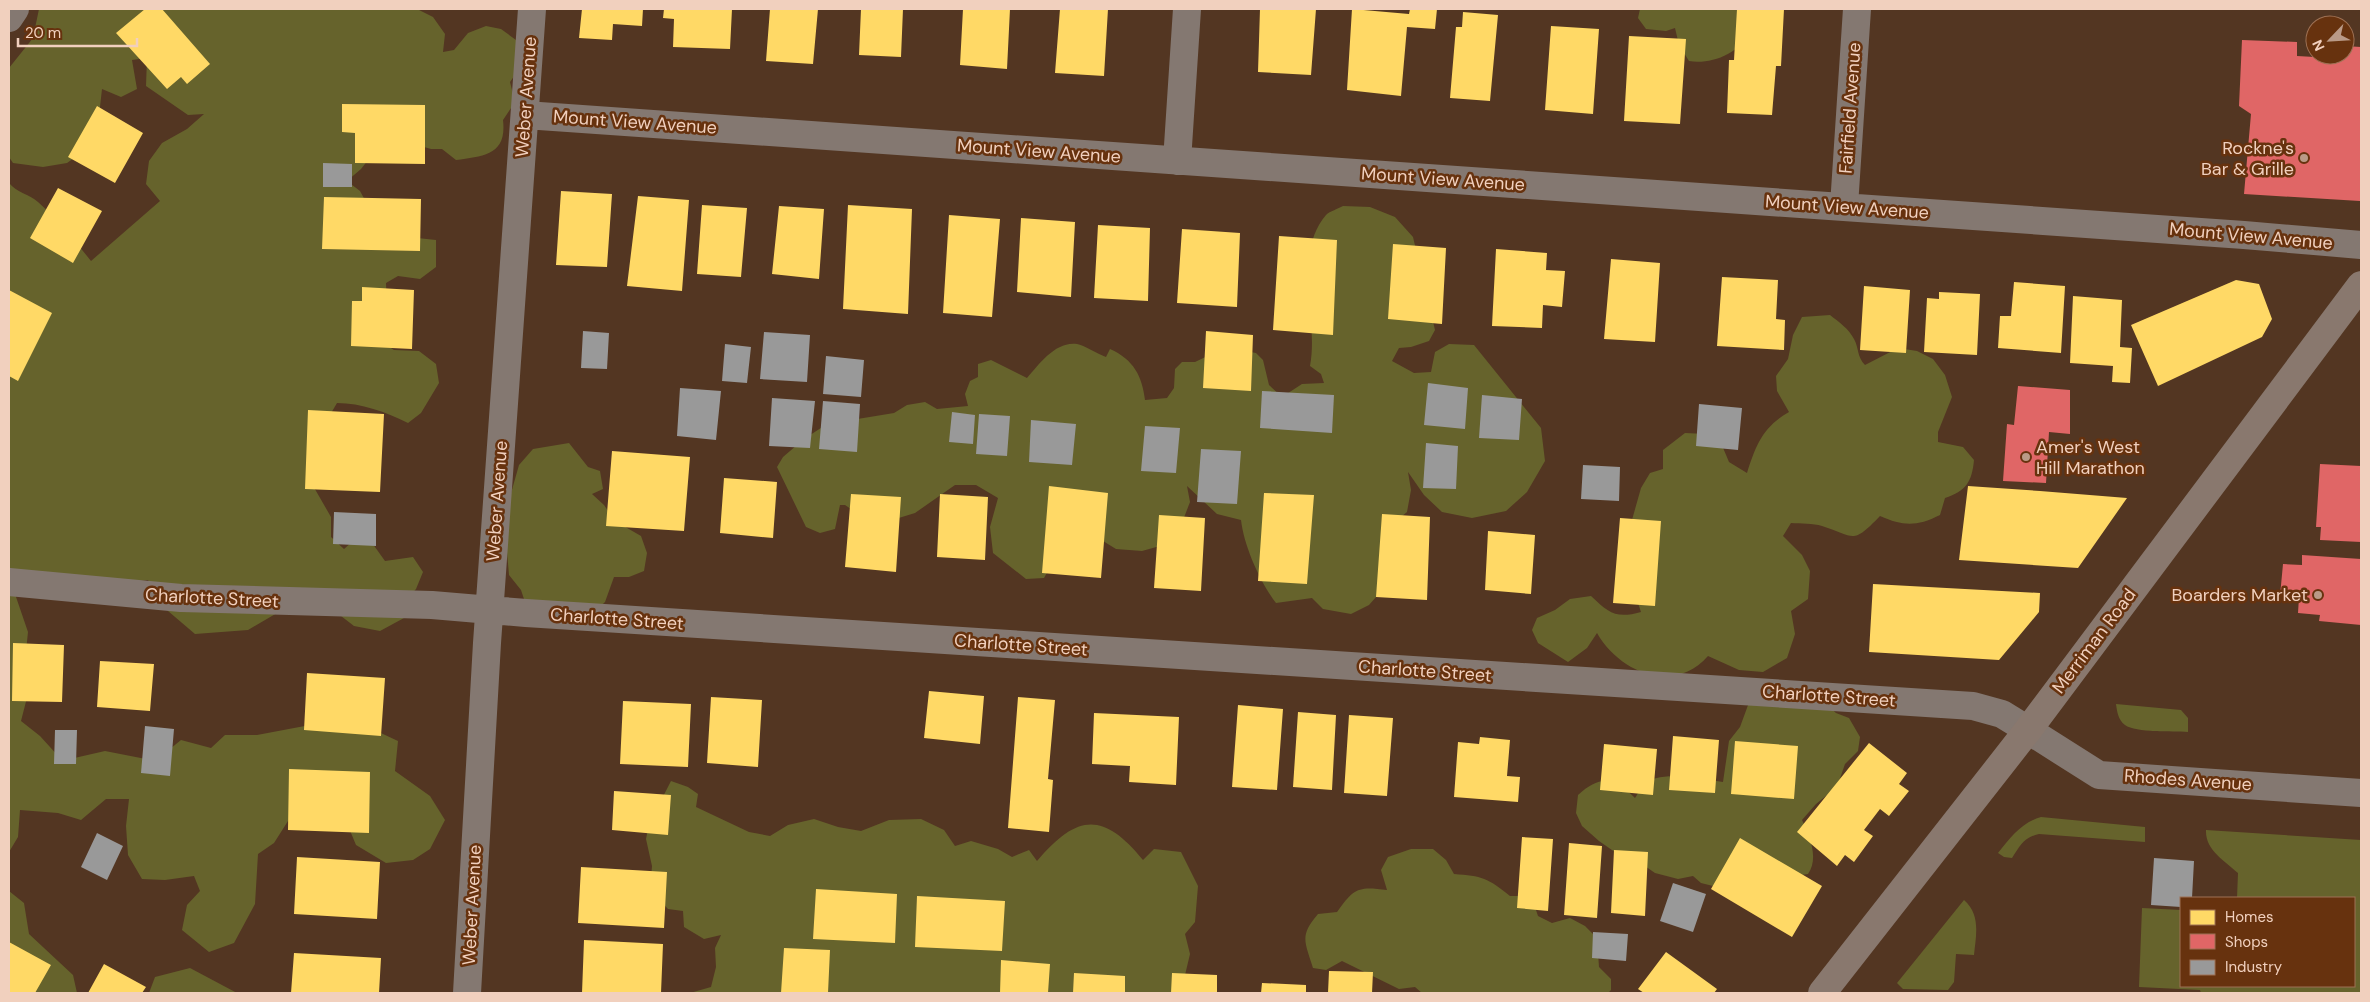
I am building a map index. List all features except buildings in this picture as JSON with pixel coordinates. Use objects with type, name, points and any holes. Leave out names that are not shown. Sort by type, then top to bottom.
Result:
[{"type":"main road","name":"Merriman Road","points":[[1822,993],[2028,730],[2361,285]]},
{"type":"street","points":[[9,18],[15,9]]},
{"type":"street","name":"Weber Avenue","points":[[467,993],[489,610],[532,9]]},
{"type":"street","points":[[1177,161],[1187,9]]},
{"type":"street","name":"Fairfield Avenue","points":[[1844,206],[1857,9]]},
{"type":"street","name":"Mount View Avenue","points":[[525,114],[1177,161],[1844,206],[2361,245]]},
{"type":"street","name":"Charlotte Street","points":[[9,582],[182,598],[432,605],[1973,706],[2002,714],[2028,730]]},
{"type":"street","name":"Rhodes Avenue","points":[[2028,730],[2099,775],[2361,793]]},
{"type":"shaded area","points":[[39,9],[417,9],[433,17],[445,34],[443,52],[454,50],[468,33],[486,26],[501,29],[516,40],[522,65],[510,82],[515,102],[503,120],[501,140],[492,152],[456,160],[442,149],[431,149],[417,145],[376,150],[361,169],[347,181],[360,191],[366,202],[399,236],[436,240],[436,267],[420,279],[398,276],[386,283],[387,310],[379,340],[394,350],[419,351],[436,364],[439,383],[421,413],[408,423],[373,409],[337,403],[327,420],[312,484],[331,517],[331,537],[344,549],[352,542],[370,540],[385,561],[413,557],[423,572],[416,589],[408,598],[404,618],[380,631],[354,626],[341,616],[289,606],[248,630],[195,634],[168,611],[148,580],[15,594],[28,632],[25,661],[31,682],[21,721],[40,736],[60,758],[70,759],[105,751],[151,760],[165,753],[181,740],[211,748],[225,735],[257,735],[310,725],[368,727],[398,741],[395,771],[430,796],[445,820],[430,849],[413,860],[386,863],[356,845],[341,809],[295,810],[274,843],[258,854],[255,904],[234,943],[209,952],[182,930],[187,905],[200,891],[194,876],[165,880],[142,879],[128,855],[126,826],[129,799],[106,799],[81,820],[58,813],[20,810],[18,837],[9,852],[9,183],[34,199],[45,209],[91,261],[160,201],[146,184],[149,161],[162,143],[187,129],[204,114],[188,115],[146,86],[147,58],[132,60],[137,89],[121,97],[102,89],[99,116],[91,146],[67,163],[43,167],[13,163],[9,157],[9,68],[33,38]]},
{"type":"shaded area","points":[[1640,9],[1750,9],[1749,29],[1744,40],[1732,52],[1706,61],[1689,61],[1679,45],[1675,28],[1666,31],[1646,29],[1638,18]]},
{"type":"shaded area","points":[[1343,206],[1370,207],[1395,217],[1413,237],[1435,330],[1429,341],[1411,347],[1399,348],[1392,361],[1414,373],[1431,372],[1435,352],[1449,344],[1474,345],[1541,428],[1545,461],[1527,492],[1506,511],[1472,518],[1442,512],[1424,495],[1408,472],[1411,490],[1407,512],[1395,522],[1391,580],[1369,605],[1351,614],[1323,609],[1312,598],[1276,603],[1264,585],[1254,563],[1245,541],[1241,520],[1217,514],[1187,486],[1190,502],[1180,528],[1167,544],[1142,551],[1116,549],[1090,533],[1054,560],[1044,578],[1026,579],[993,553],[990,527],[998,498],[976,485],[955,485],[915,513],[889,521],[866,519],[845,505],[840,505],[835,529],[820,533],[806,527],[777,467],[783,457],[804,439],[827,424],[894,413],[907,405],[925,402],[937,409],[968,406],[965,394],[970,381],[978,377],[978,364],[991,360],[1027,378],[1049,354],[1062,346],[1077,344],[1106,357],[1110,349],[1131,364],[1142,383],[1145,400],[1167,398],[1174,388],[1175,369],[1182,362],[1195,362],[1220,350],[1234,349],[1256,353],[1263,360],[1269,385],[1282,397],[1302,384],[1324,383],[1321,374],[1310,366],[1312,328],[1308,268],[1310,249],[1316,231],[1326,215]]},
{"type":"shaded area","points":[[1830,315],[1852,335],[1865,365],[1898,348],[1917,351],[1933,359],[1945,375],[1952,397],[1938,432],[1938,442],[1963,447],[1974,460],[1972,474],[1967,485],[1945,498],[1940,515],[1924,522],[1910,524],[1896,522],[1880,516],[1864,531],[1853,536],[1818,525],[1791,523],[1783,536],[1802,555],[1810,571],[1808,599],[1791,611],[1795,634],[1787,658],[1763,672],[1739,670],[1708,656],[1694,668],[1680,674],[1664,676],[1648,674],[1633,668],[1619,659],[1597,633],[1587,648],[1568,662],[1538,643],[1532,630],[1537,618],[1555,610],[1570,599],[1591,596],[1613,613],[1625,615],[1641,612],[1634,591],[1630,527],[1641,488],[1650,473],[1663,469],[1663,450],[1685,433],[1706,434],[1721,443],[1729,462],[1747,473],[1757,445],[1773,424],[1789,412],[1777,391],[1776,376],[1788,359],[1793,335],[1802,317]]},
{"type":"shaded area","points":[[569,443],[588,467],[600,471],[603,489],[592,494],[604,505],[615,521],[641,536],[647,553],[644,571],[629,577],[614,577],[605,602],[584,622],[525,602],[521,590],[509,575],[504,518],[519,465],[533,449]]},
{"type":"shaded area","points":[[1751,697],[1824,702],[1836,713],[1849,718],[1860,737],[1858,751],[1845,764],[1837,787],[1816,804],[1802,820],[1813,854],[1813,861],[1808,874],[1721,888],[1701,883],[1693,876],[1678,879],[1655,873],[1639,862],[1622,857],[1582,826],[1576,813],[1578,795],[1593,784],[1607,781],[1614,783],[1635,798],[1643,785],[1659,777],[1681,776],[1723,782],[1729,741],[1740,727]]},
{"type":"shaded area","points":[[2116,704],[2181,710],[2188,718],[2188,732],[2130,728],[2121,721]]},
{"type":"shaded area","points":[[671,781],[688,787],[698,794],[696,807],[749,832],[770,836],[788,825],[814,819],[838,827],[861,831],[889,820],[921,819],[944,830],[955,846],[971,841],[998,849],[1012,857],[1029,850],[1037,861],[1051,845],[1065,834],[1078,827],[1090,824],[1102,826],[1115,833],[1129,844],[1143,860],[1154,849],[1181,852],[1198,886],[1195,922],[1185,934],[1190,954],[1181,992],[690,993],[711,987],[716,967],[715,948],[721,935],[704,939],[684,927],[683,911],[668,909],[650,890],[652,866],[646,839],[649,824]]},
{"type":"shaded area","points":[[2041,817],[2145,827],[2145,842],[2039,834],[2026,840],[2012,858],[2004,857],[1998,853],[2022,827]]},
{"type":"shaded area","points":[[2206,830],[2361,840],[2361,993],[2201,993],[2200,990],[2139,987],[2142,908],[2180,910],[2180,987],[2355,987],[2355,897],[2237,897],[2238,873],[2212,849]]},
{"type":"shaded area","points":[[1411,849],[1433,849],[1446,860],[1454,874],[1478,877],[1496,885],[1510,896],[1524,896],[1533,901],[1538,916],[1552,923],[1570,918],[1585,926],[1597,938],[1599,967],[1611,979],[1611,990],[1608,993],[1422,993],[1415,987],[1399,989],[1342,961],[1326,970],[1313,968],[1305,940],[1308,928],[1318,914],[1337,912],[1348,898],[1358,890],[1369,888],[1387,890],[1381,870],[1388,857]]},
{"type":"shaded area","points":[[9,891],[24,903],[29,934],[73,975],[77,993],[9,993]]},
{"type":"shaded area","points":[[1964,900],[1973,912],[1975,919],[1974,955],[1956,954],[1954,982],[1948,990],[1903,989],[1897,983]]},
{"type":"shaded area","points":[[190,968],[237,993],[149,993],[155,977]]},
{"type":"place","name":"Rockne's Bar & Grille","points":[[2304,158]]},
{"type":"place","name":"Amer's West Hill Marathon","points":[[2026,457]]},
{"type":"place","name":"Boarders Market","points":[[2318,595]]}]
